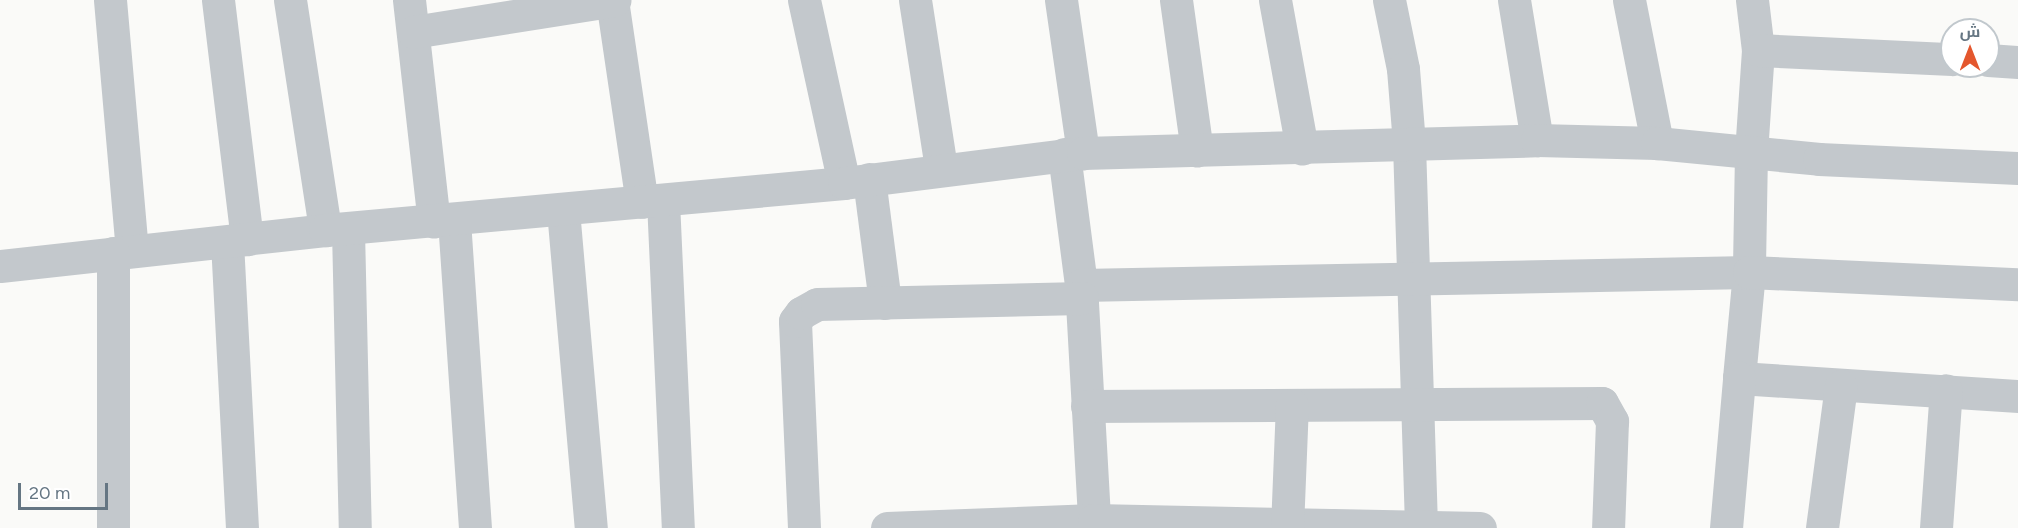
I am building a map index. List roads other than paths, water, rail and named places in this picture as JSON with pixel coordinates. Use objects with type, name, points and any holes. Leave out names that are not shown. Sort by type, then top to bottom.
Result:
[{"type":"street","points":[[110,0],[123,252],[113,528]]},
{"type":"street","points":[[218,0],[237,241],[242,528]]},
{"type":"street","points":[[290,0],[337,230],[356,528]]},
{"type":"street","points":[[409,0],[444,221],[475,528]]},
{"type":"street","points":[[413,32],[613,0],[653,202],[678,528]]},
{"type":"street","points":[[804,0],[856,181],[885,303]]},
{"type":"street","points":[[915,0],[941,168]]},
{"type":"street","points":[[1061,0],[1073,153],[1087,406],[1074,523]]},
{"type":"street","points":[[1176,0],[1197,151]]},
{"type":"street","points":[[1275,0],[1302,149]]},
{"type":"street","points":[[1389,0],[1403,69],[1409,144],[1421,526]]},
{"type":"street","points":[[1514,0],[1537,140]]},
{"type":"street","points":[[1629,0],[1657,143]]},
{"type":"street","points":[[1726,528],[1749,272],[1751,152],[1758,50],[1752,0]]},
{"type":"street","points":[[1758,50],[1940,58]]},
{"type":"street","points":[[2000,61],[2018,62]]},
{"type":"street","points":[[0,266],[337,230],[653,202],[856,181],[941,168],[1073,153],[1302,149],[1537,140],[1657,143],[1751,152],[2018,168]]},
{"type":"street","points":[[563,210],[591,528]]},
{"type":"street","points":[[804,528],[795,321],[817,304],[885,303],[1081,291],[1749,272],[2018,284]]},
{"type":"street","points":[[1739,378],[2018,396]]},
{"type":"street","points":[[1822,528],[1840,386]]},
{"type":"street","points":[[1936,528],[1946,390]]},
{"type":"street","points":[[1087,406],[1602,403],[1612,421],[1608,528]]},
{"type":"street","points":[[1287,526],[1292,405]]},
{"type":"street","points":[[887,528],[1074,523],[1480,528]]}]
